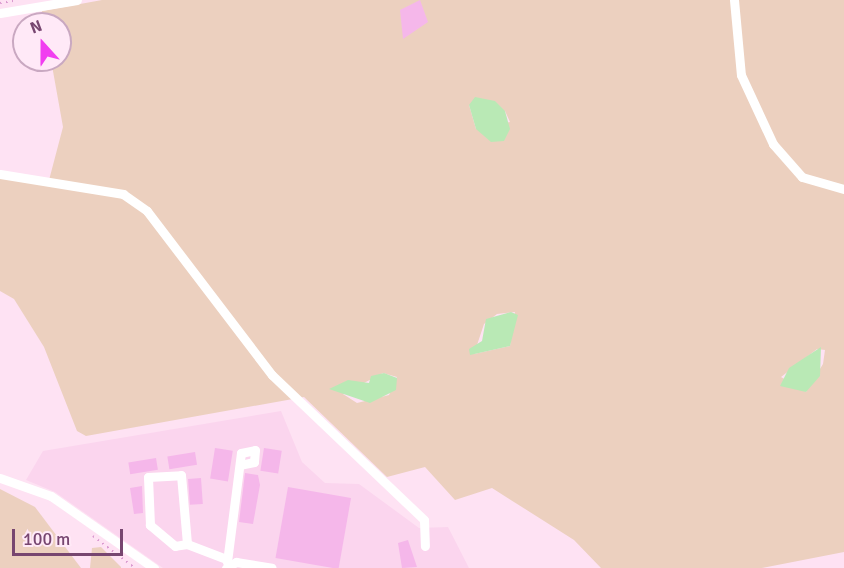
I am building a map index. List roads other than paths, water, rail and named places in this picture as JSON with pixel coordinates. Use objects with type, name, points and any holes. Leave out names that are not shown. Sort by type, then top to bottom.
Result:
[{"type":"street","points":[[0,14],[77,0]]},
{"type":"street","points":[[734,0],[741,75],[773,144],[802,177],[844,189]]},
{"type":"street","points":[[0,174],[123,194],[147,211],[272,375],[424,520],[425,546]]},
{"type":"street","points":[[226,564],[240,465]]},
{"type":"street","points":[[187,544],[181,475],[148,477],[150,525],[175,546],[187,544],[226,564],[272,568]]},
{"type":"street","points":[[0,478],[51,496],[154,568]]}]
